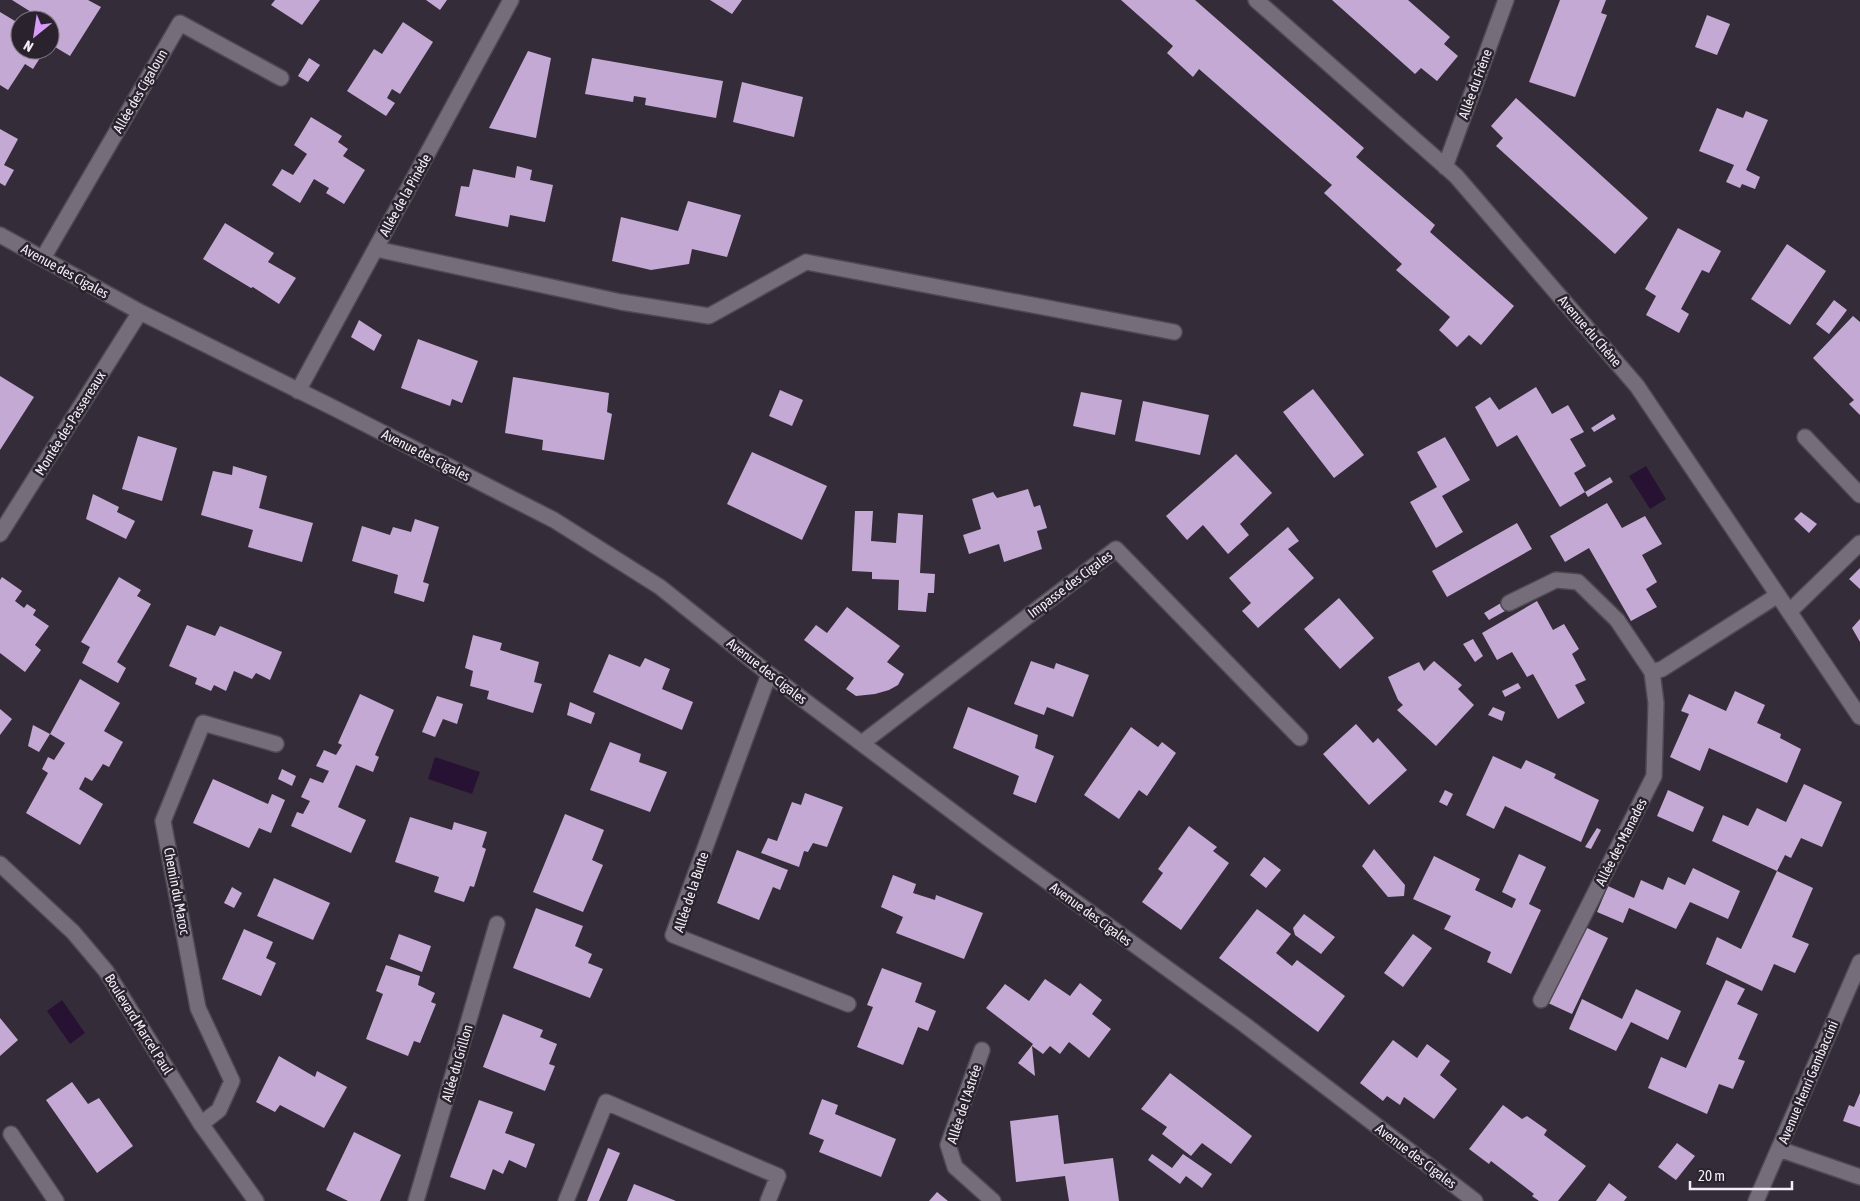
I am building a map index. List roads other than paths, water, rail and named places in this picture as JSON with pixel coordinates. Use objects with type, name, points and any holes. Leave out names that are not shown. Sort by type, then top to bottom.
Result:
[{"type":"street","name":"Allée de la Pinède","points":[[298,391],[512,0]]},
{"type":"street","name":"Avenue du Chêne","points":[[1256,0],[1456,176],[1637,386],[1860,717]]},
{"type":"street","name":"Allée du Frêne","points":[[1445,167],[1506,0]]},
{"type":"street","name":"Allée des Cigaloun","points":[[43,258],[180,23],[281,78]]},
{"type":"street","name":"Avenue des Cigales","points":[[0,235],[140,312],[554,520],[660,587],[769,674],[993,842],[1245,1026],[1476,1201]]},
{"type":"street","points":[[376,249],[620,302],[709,316],[806,262],[1174,332]]},
{"type":"street","name":"Montée des Passereaux","points":[[0,534],[140,312]]},
{"type":"street","points":[[1805,437],[1860,494]]},
{"type":"street","points":[[1789,612],[1860,543]]},
{"type":"street","name":"Impasse des Cigales","points":[[862,743],[1116,549],[1300,738]]},
{"type":"street","name":"Allée des Manades","points":[[1509,603],[1556,580],[1578,582],[1617,620],[1652,672],[1656,703],[1654,776],[1541,1000]]},
{"type":"street","points":[[1652,672],[1662,669],[1778,595]]},
{"type":"street","name":"Allée de la Butte","points":[[769,674],[673,935],[848,1004]]},
{"type":"street","name":"Chemin du Maroc","points":[[202,1124],[219,1110],[232,1081],[198,1008],[163,821],[203,723],[276,744]]},
{"type":"street","name":"Boulevard Marcel Paul","points":[[0,864],[74,932],[106,971],[202,1124],[256,1201]]},
{"type":"street","name":"Allée du Grillon","points":[[416,1201],[497,924]]},
{"type":"street","name":"Avenue Henri Gambaccini","points":[[1756,1201],[1860,962]]},
{"type":"street","name":"Allée de l'Astrée","points":[[982,1050],[948,1145],[955,1167],[993,1201]]},
{"type":"street","points":[[566,1201],[606,1102],[778,1176],[768,1201]]},
{"type":"street","points":[[11,1134],[56,1201]]},
{"type":"street","points":[[1779,1148],[1860,1177]]}]
